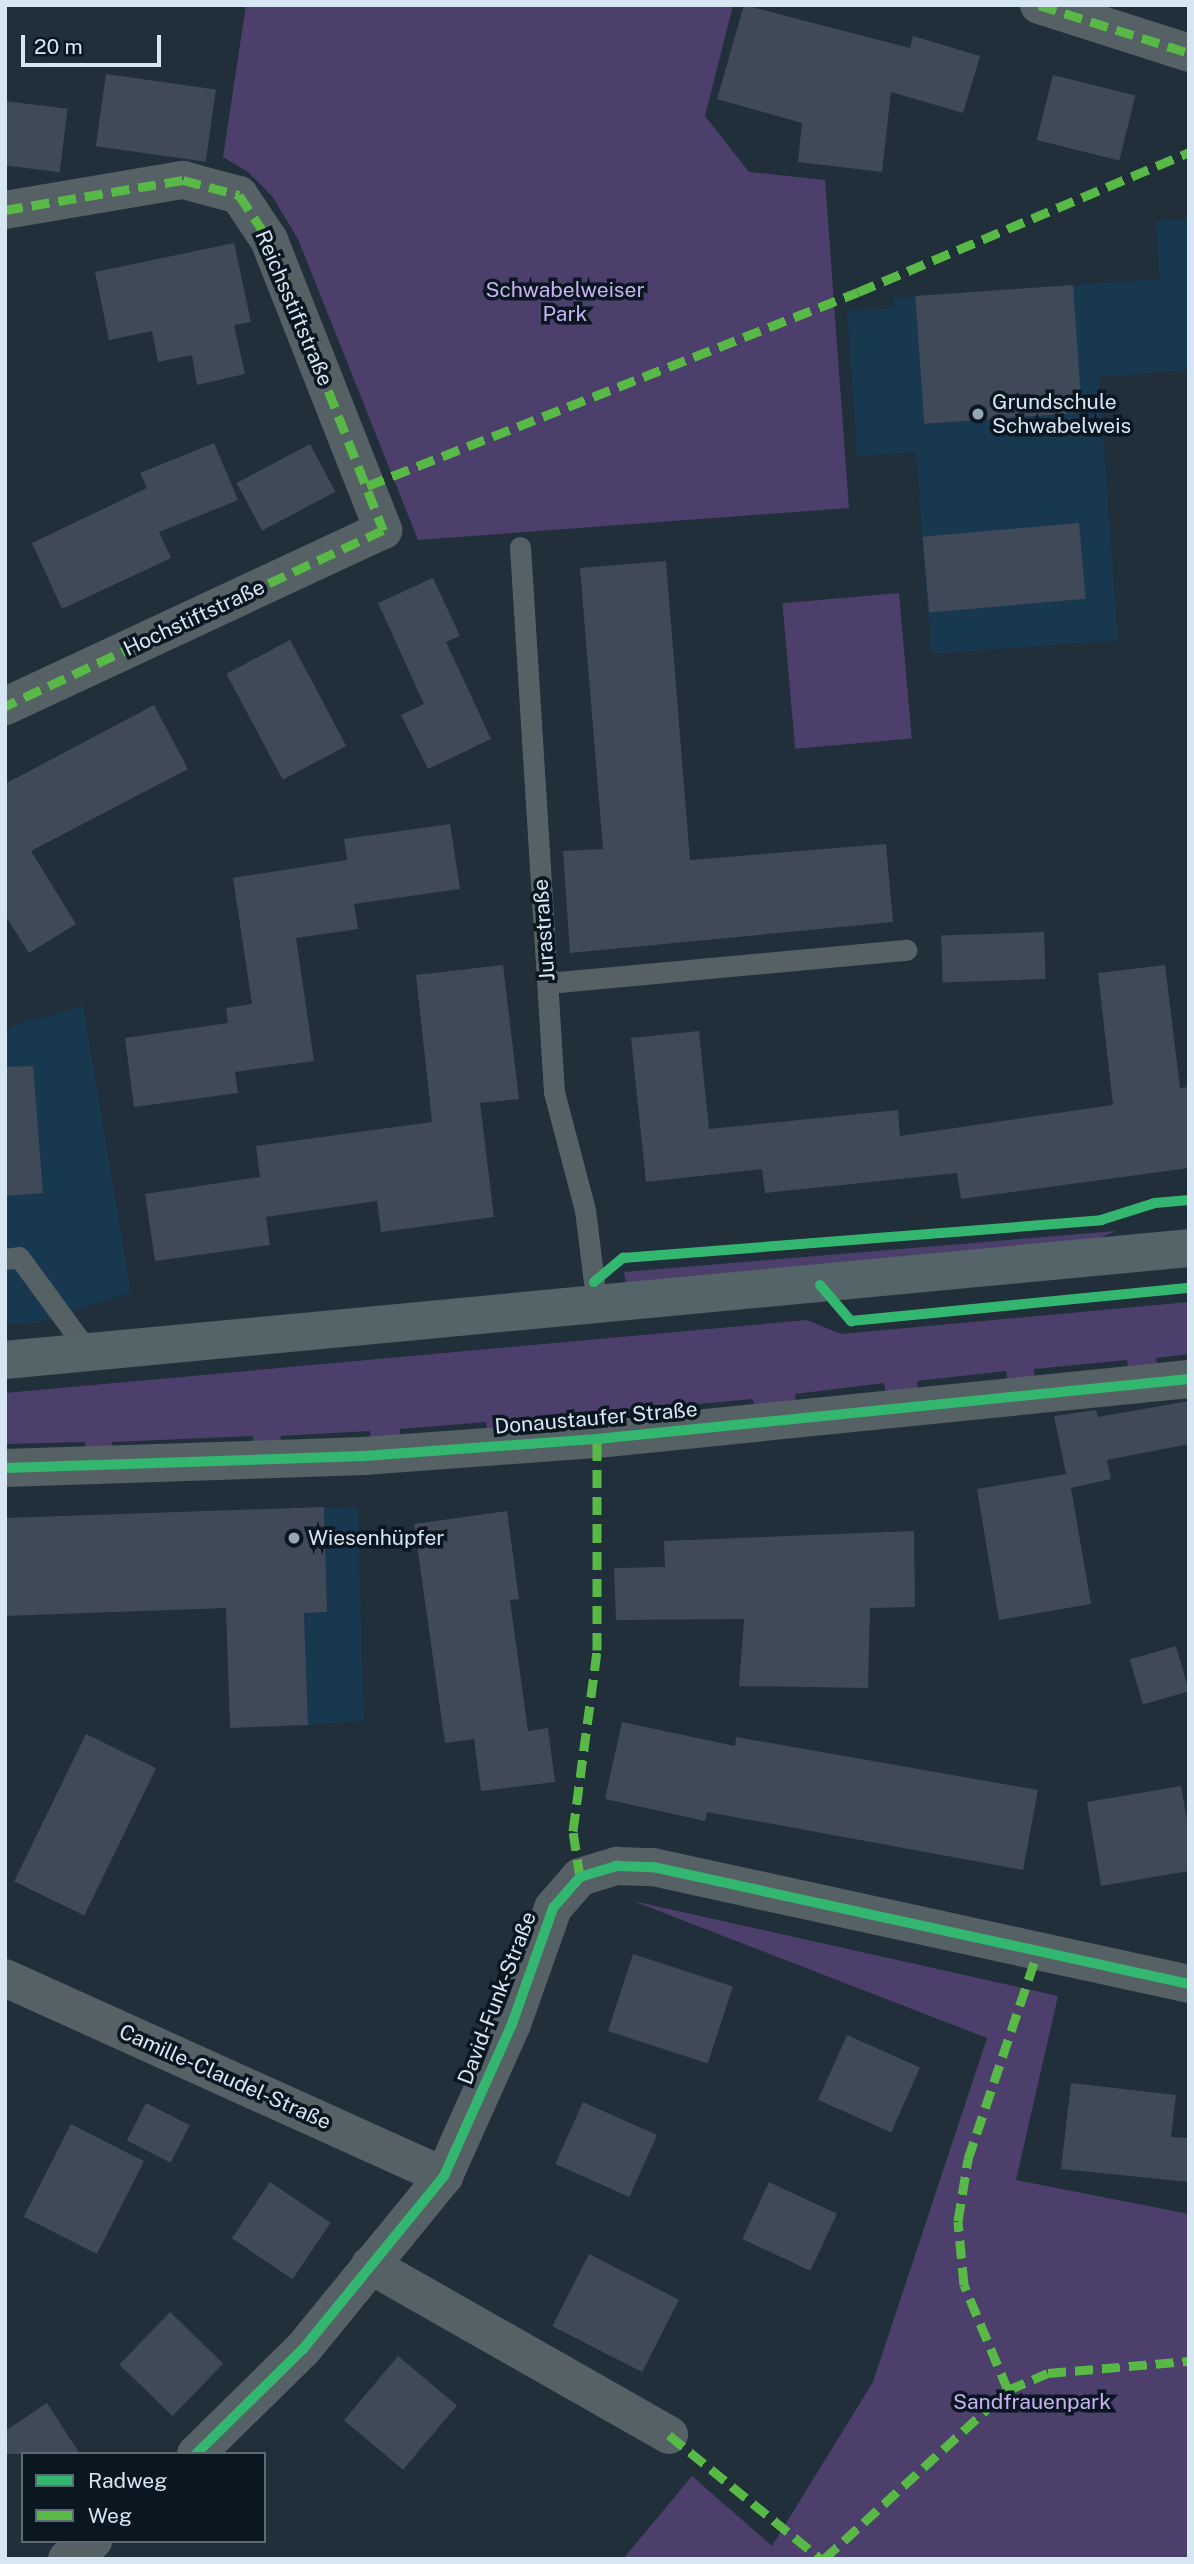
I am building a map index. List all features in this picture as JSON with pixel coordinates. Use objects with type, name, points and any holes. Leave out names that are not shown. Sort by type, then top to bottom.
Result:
[{"type":"main road","points":[[5,1360],[90,1354],[596,1295],[1189,1248]]},
{"type":"street","points":[[1039,5],[1189,53]]},
{"type":"street","name":"Reichsstiftstraße","points":[[5,210],[183,180],[239,195],[269,240],[383,530]]},
{"type":"street","name":"Hochstiftstraße","points":[[5,706],[383,530]]},
{"type":"street","name":"Donaustaufer Straße","points":[[5,1468],[364,1456],[597,1439],[1189,1379]]},
{"type":"street","name":"David-Funk-Straße","points":[[198,2452],[303,2349],[444,2176],[512,2024],[553,1908],[580,1877],[617,1866],[653,1867],[1189,1984]]},
{"type":"street","name":"Camille-Claudel-Straße","points":[[5,1978],[444,2176]]},
{"type":"street","points":[[370,2265],[669,2435]]},
{"type":"street","points":[[67,2559],[90,2543]]},
{"type":"lane","name":"Jurastraße","points":[[520,547],[554,1092],[585,1210],[596,1295]]},
{"type":"lane","points":[[548,984],[906,950]]},
{"type":"lane","points":[[5,1259],[19,1257],[90,1354]]},
{"type":"shaded area","name":"Grundschule Schwabelweis","points":[[1189,219],[1189,370],[1099,377],[1118,640],[931,654],[916,452],[857,456],[847,311],[894,308],[894,298],[1159,279],[1156,221]]},
{"type":"shaded area","points":[[83,1006],[131,1292],[38,1323],[5,1325],[5,1028]]},
{"type":"shaded area","points":[[324,1507],[358,1509],[364,1721],[308,1725],[304,1613],[327,1612]]},
{"type":"green space","name":"Schwabelweiser Park","points":[[246,5],[733,5],[705,116],[749,172],[825,180],[849,508],[418,540],[298,239],[272,196],[248,172],[223,157]]},
{"type":"green space","points":[[899,593],[912,738],[795,749],[782,603]]},
{"type":"green space","points":[[1116,1231],[1085,1244],[627,1289],[624,1272]]},
{"type":"green space","points":[[1189,1302],[1189,1354],[1156,1358],[1159,1374],[1130,1377],[1127,1360],[1034,1369],[1035,1386],[1009,1389],[1006,1371],[917,1381],[918,1399],[888,1403],[884,1383],[795,1394],[797,1411],[756,1415],[753,1399],[675,1406],[676,1424],[645,1428],[642,1410],[553,1416],[555,1434],[488,1440],[486,1422],[400,1429],[400,1446],[371,1448],[370,1431],[281,1436],[279,1453],[254,1455],[253,1436],[112,1442],[113,1458],[86,1461],[85,1442],[5,1444],[5,1393],[807,1320],[841,1334]]},
{"type":"green space","name":"Sandfrauenpark","points":[[633,1901],[1058,1996],[1016,2180],[1189,2214],[1189,2559],[623,2559],[692,2476],[772,2546],[873,2382],[987,2038]]},
{"type":"building","points":[[744,5],[910,48],[913,36],[980,56],[963,113],[891,92],[882,172],[798,162],[802,123],[717,99]]},
{"type":"building","points":[[106,74],[216,89],[206,162],[96,146]]},
{"type":"building","points":[[1053,75],[1135,96],[1119,161],[1037,140]]},
{"type":"building","points":[[5,101],[68,109],[60,172],[5,165]]},
{"type":"building","points":[[234,243],[251,322],[234,325],[245,374],[197,385],[192,355],[158,362],[152,331],[109,340],[95,272]]},
{"type":"building","points":[[1073,285],[1082,413],[924,424],[915,296]]},
{"type":"building","points":[[214,443],[238,500],[159,532],[171,558],[62,609],[32,543],[147,488],[140,473]]},
{"type":"building","points":[[310,444],[335,492],[262,531],[237,483]]},
{"type":"building","points":[[1079,523],[1086,599],[929,612],[923,537]]},
{"type":"building","points":[[666,561],[690,860],[886,844],[893,922],[570,953],[563,851],[603,849],[580,568]]},
{"type":"building","points":[[433,578],[460,636],[446,642],[491,739],[428,769],[401,715],[424,704],[378,603]]},
{"type":"building","points":[[290,640],[346,746],[283,780],[226,674]]},
{"type":"building","points":[[154,705],[188,769],[31,851],[76,924],[29,953],[5,915],[5,784]]},
{"type":"building","points":[[450,824],[460,889],[354,904],[358,929],[296,938],[314,1061],[235,1072],[238,1093],[134,1107],[125,1038],[228,1023],[226,1008],[252,1004],[233,878],[347,860],[344,839]]},
{"type":"building","points":[[1044,932],[1046,979],[943,983],[941,936]]},
{"type":"building","points":[[503,965],[519,1099],[480,1103],[494,1217],[381,1232],[377,1201],[266,1217],[270,1245],[155,1261],[145,1194],[260,1177],[256,1146],[432,1122],[416,975]]},
{"type":"building","points":[[1165,965],[1180,1088],[1189,1087],[1189,1168],[961,1199],[957,1173],[765,1193],[762,1169],[646,1182],[631,1038],[699,1031],[709,1129],[898,1110],[900,1136],[1113,1105],[1098,973]]},
{"type":"building","points":[[33,1066],[43,1193],[5,1196],[5,1067]]},
{"type":"building","points":[[1189,1401],[1189,1444],[1107,1460],[1111,1479],[1071,1488],[1091,1604],[999,1620],[977,1489],[1066,1474],[1054,1416],[1096,1410],[1098,1417]]},
{"type":"building","points":[[324,1507],[327,1612],[304,1613],[308,1725],[230,1728],[226,1608],[5,1616],[5,1518]]},
{"type":"building","points":[[507,1511],[519,1599],[510,1600],[528,1731],[548,1728],[555,1782],[481,1791],[474,1739],[445,1743],[414,1524]]},
{"type":"building","points":[[914,1531],[915,1607],[870,1608],[868,1688],[739,1686],[744,1619],[616,1620],[614,1568],[665,1567],[664,1541]]},
{"type":"building","points":[[1176,1646],[1189,1691],[1143,1704],[1130,1659]]},
{"type":"building","points":[[622,1722],[735,1746],[736,1737],[1038,1790],[1023,1870],[707,1812],[705,1821],[605,1799]]},
{"type":"building","points":[[86,1734],[156,1768],[84,1916],[14,1881]]},
{"type":"building","points":[[1181,1786],[1189,1832],[1189,1871],[1101,1886],[1087,1802]]},
{"type":"building","points":[[633,1954],[733,1986],[708,2063],[608,2031]]},
{"type":"building","points":[[847,2035],[920,2068],[891,2132],[818,2100]]},
{"type":"building","points":[[1071,2083],[1176,2095],[1171,2137],[1189,2138],[1189,2182],[1061,2169]]},
{"type":"building","points":[[583,2102],[657,2135],[629,2197],[555,2164]]},
{"type":"building","points":[[146,2103],[190,2125],[171,2163],[127,2140]]},
{"type":"building","points":[[71,2124],[144,2161],[97,2254],[24,2217]]},
{"type":"building","points":[[270,2182],[331,2223],[292,2279],[232,2238]]},
{"type":"building","points":[[769,2182],[837,2214],[810,2271],[742,2239]]},
{"type":"building","points":[[589,2254],[679,2300],[642,2372],[552,2326]]},
{"type":"building","points":[[170,2312],[223,2363],[173,2416],[119,2365]]},
{"type":"building","points":[[398,2356],[457,2405],[403,2470],[344,2420]]},
{"type":"building","points":[[47,2403],[79,2452],[5,2454],[5,2431]]},
{"type":"marked path","points":[[1039,5],[1189,53]]},
{"type":"marked path","points":[[367,486],[858,292],[1189,152]]},
{"type":"marked path","points":[[5,210],[183,180],[239,195],[269,240],[383,530],[5,706]]},
{"type":"marked path","points":[[580,1877],[573,1831],[597,1650],[597,1439]]},
{"type":"marked path","points":[[1008,2390],[964,2285],[958,2221],[968,2159],[1038,1951]]},
{"type":"marked path","points":[[824,2559],[1008,2390],[1048,2373],[1189,2361]]},
{"type":"marked path","points":[[669,2435],[821,2559]]},
{"type":"cycle path","points":[[594,1282],[623,1258],[1101,1220],[1155,1203],[1189,1200]]},
{"type":"cycle path","points":[[820,1285],[851,1321],[1189,1288]]},
{"type":"cycle path","points":[[5,1468],[364,1456],[597,1439],[1189,1379]]},
{"type":"cycle path","points":[[198,2452],[303,2349],[444,2176],[512,2024],[553,1908],[580,1877],[617,1866],[653,1867],[1189,1984]]},
{"type":"place","name":"Grundschule Schwabelweis","points":[[978,414]]},
{"type":"place","name":"Wiesenhüpfer","points":[[294,1538]]}]
